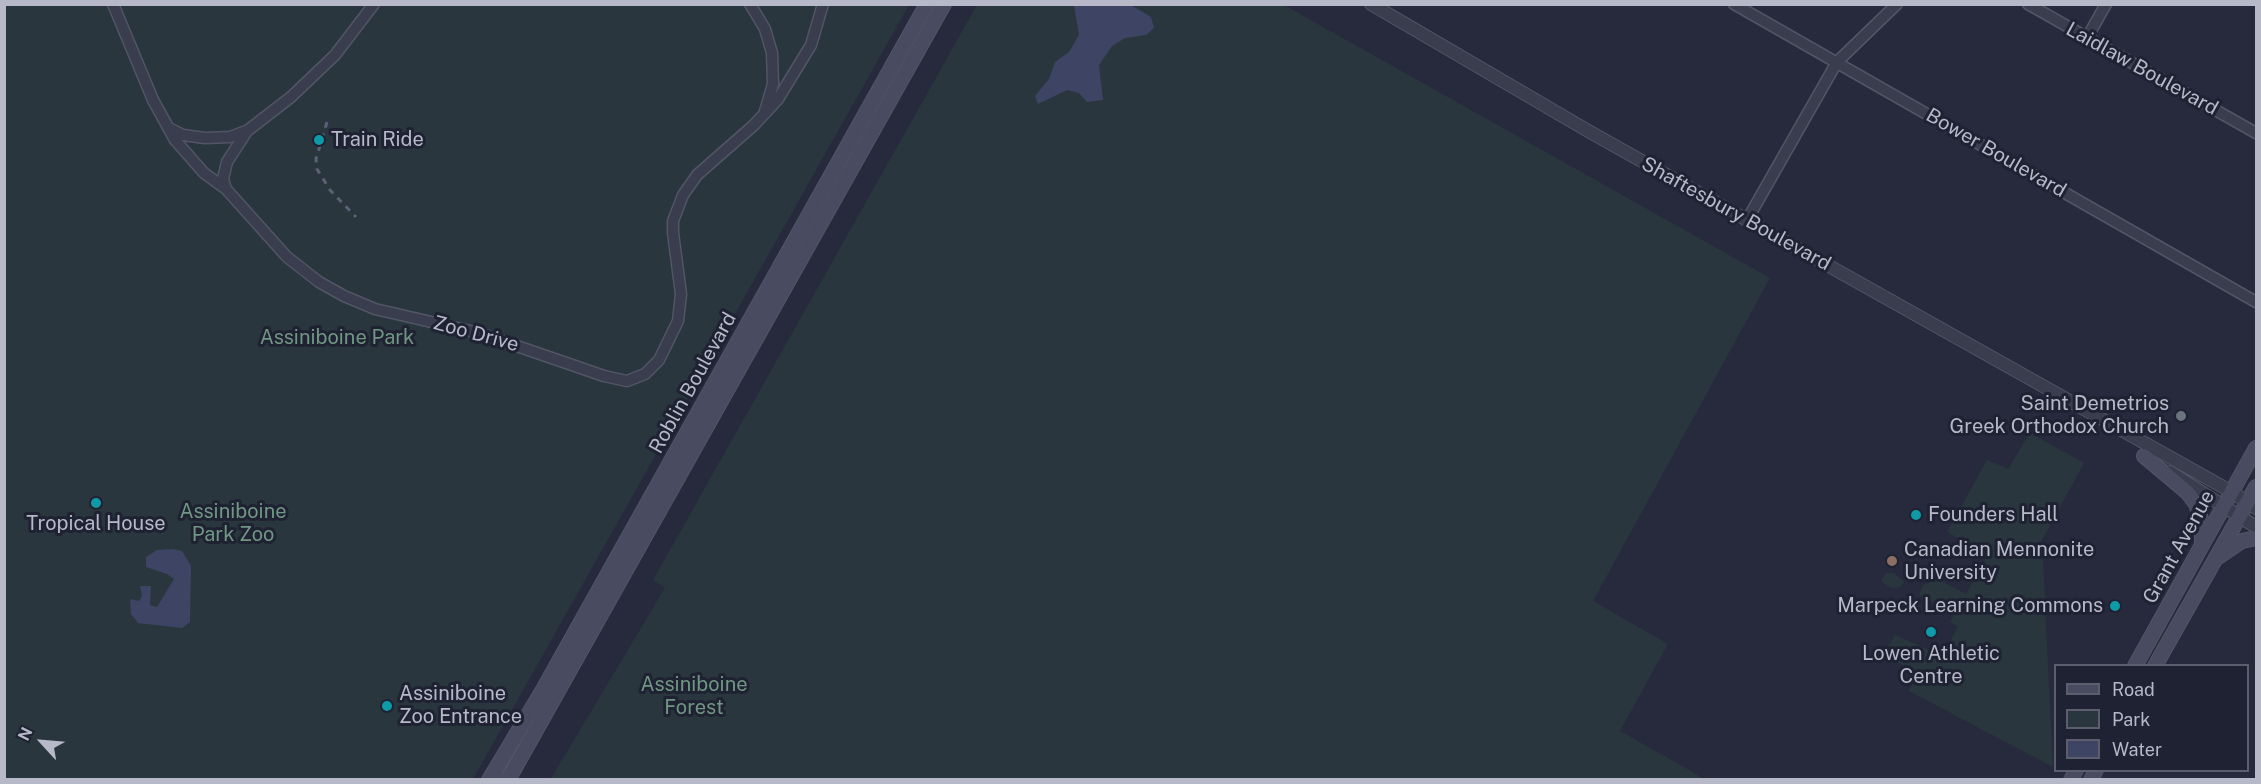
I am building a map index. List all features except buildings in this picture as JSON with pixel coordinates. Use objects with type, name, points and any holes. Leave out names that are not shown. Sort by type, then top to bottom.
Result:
[{"type":"main road","name":"Roblin Boulevard","points":[[489,780],[544,688],[927,4]]},
{"type":"main road","name":"Roblin Boulevard","points":[[508,780],[944,4]]},
{"type":"main road","name":"Grant Avenue","points":[[2136,664],[2256,448]]},
{"type":"main road","points":[[2144,456],[2187,492],[2196,504],[2202,522],[2202,545]]},
{"type":"main road","name":"Grant Avenue","points":[[2156,664],[2237,517],[2252,505],[2256,486]]},
{"type":"main road","points":[[2213,561],[2242,541],[2256,538]]},
{"type":"street","name":"Zoo Drive","points":[[113,4],[153,100],[175,140],[204,173],[226,189],[287,257],[319,282],[344,297],[386,312],[479,333],[604,376],[627,381],[645,374],[659,360],[678,321],[681,294],[673,233],[674,221],[683,195],[697,175],[762,117],[778,99],[806,56],[815,36],[824,4]]},
{"type":"street","points":[[169,128],[183,135],[205,138],[230,137],[247,131],[282,104],[335,55],[374,4]]},
{"type":"street","points":[[750,4],[765,29],[774,63],[774,84],[762,117]]},
{"type":"street","name":"Shaftesbury Boulevard","points":[[1371,4],[1747,220],[2252,505]]},
{"type":"street","name":"Bower Boulevard","points":[[1734,4],[2256,302]]},
{"type":"street","points":[[1747,220],[1837,62],[1897,4]]},
{"type":"street","name":"Laidlaw Boulevard","points":[[2028,4],[2256,133]]},
{"type":"street","points":[[2087,38],[2106,4]]},
{"type":"street","points":[[226,189],[223,178],[227,162],[247,131]]},
{"type":"street","name":"Shaftesbury Boulevard","points":[[2102,420],[2144,456],[2256,527]]},
{"type":"green space","name":"Assiniboine Park","points":[[4,5],[909,5],[473,779],[5,779]]},
{"type":"green space","name":"Assiniboine Forest","points":[[977,5],[1284,5],[1770,278],[1593,601],[1668,644],[1620,731],[1705,779],[550,780],[665,588],[653,580]]},
{"type":"green space","points":[[2030,433],[2084,463],[2042,540],[2053,767],[1909,691],[1917,673],[1883,655],[1895,635],[1942,656],[1958,627],[1950,622],[1954,615],[1919,595],[1923,585],[1938,579],[1966,594],[1988,555],[1947,532],[1987,460],[2008,469]]},
{"type":"green space","points":[[1886,573],[1894,573],[1904,582],[1900,587],[1891,588],[1881,581]]},
{"type":"water","points":[[1074,5],[1131,5],[1151,17],[1154,28],[1146,35],[1125,38],[1112,46],[1099,65],[1103,100],[1087,102],[1079,93],[1067,90],[1038,104],[1035,96],[1049,79],[1055,62],[1069,52],[1079,35]]},
{"type":"water","points":[[157,550],[182,551],[191,566],[190,622],[182,628],[138,623],[131,614],[130,599],[139,601],[142,596],[140,586],[151,586],[150,605],[157,607],[174,579],[167,574],[146,567],[146,557]]},
{"type":"railway","points":[[327,122],[316,159],[317,169],[330,190],[356,217]]},
{"type":"place","name":"Train Ride","points":[[319,140]]},
{"type":"place","name":"Saint Demetrios Greek Orthodox Church","points":[[2181,416]]},
{"type":"place","name":"Tropical House","points":[[96,503]]},
{"type":"place","name":"Founders Hall","points":[[1916,515]]},
{"type":"place","name":"Canadian Mennonite University","points":[[1892,561]]},
{"type":"place","name":"Marpeck Learning Commons","points":[[2115,606]]},
{"type":"place","name":"Lowen Athletic Centre","points":[[1931,632]]},
{"type":"place","name":"Assiniboine Zoo Entrance","points":[[387,706]]},
{"type":"park label","name":"Assiniboine Park Zoo","points":[[233,524]]}]
